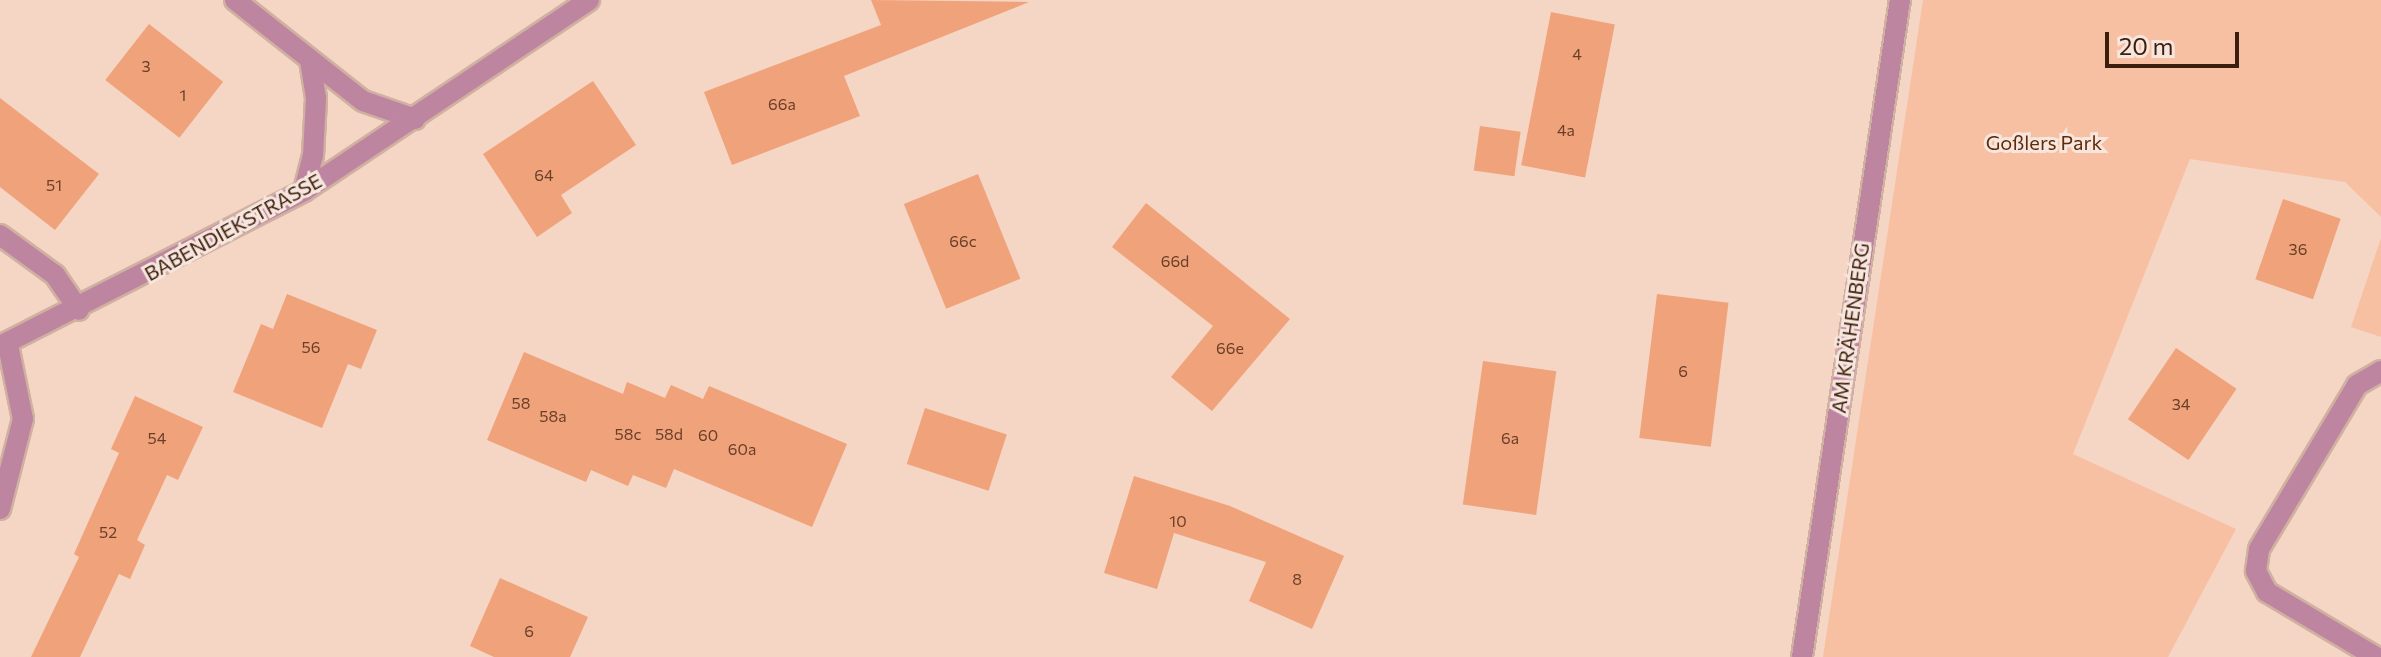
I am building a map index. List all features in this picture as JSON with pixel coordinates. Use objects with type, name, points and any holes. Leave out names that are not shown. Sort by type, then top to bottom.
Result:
[{"type":"street","points":[[235,0],[363,101],[415,119]]},
{"type":"street","name":"BABENDIEKSTRASSE","points":[[0,509],[23,419],[4,346],[79,310],[304,191],[589,0]]},
{"type":"street","name":"AM KRÄHENBERG","points":[[1802,657],[1900,0]]},
{"type":"street","points":[[304,191],[313,156],[316,98],[310,61]]},
{"type":"street","points":[[0,235],[55,275],[79,310]]},
{"type":"street","points":[[2376,657],[2267,592],[2256,571],[2259,549],[2357,385],[2381,371]]},
{"type":"green space","name":"Goßlers Park","points":[[1923,0],[2381,0],[2381,217],[2345,182],[2190,159],[2073,454],[2236,529],[2168,657],[1823,657]]},
{"type":"green space","points":[[2381,238],[2381,337],[2351,327]]},
{"type":"building","points":[[871,0],[1029,2],[844,76],[860,116],[732,165],[704,92],[881,25]]},
{"type":"building","points":[[1551,12],[1615,24],[1585,178],[1521,165]]},
{"type":"building","points":[[149,24],[223,82],[179,138],[105,80]]},
{"type":"building","points":[[593,81],[636,145],[561,195],[572,213],[537,237],[483,154]]},
{"type":"building","points":[[0,98],[99,174],[55,230],[0,187]]},
{"type":"building","points":[[1480,126],[1521,132],[1514,176],[1474,171]]},
{"type":"building","points":[[978,174],[1020,279],[946,309],[904,204]]},
{"type":"building","points":[[2283,199],[2341,219],[2313,299],[2255,279]]},
{"type":"building","points":[[1146,203],[1290,319],[1212,411],[1171,377],[1213,326],[1112,247]]},
{"type":"building","points":[[287,294],[377,330],[361,369],[348,364],[322,428],[233,392],[261,324],[273,329]]},
{"type":"building","points":[[1657,294],[1728,303],[1711,447],[1639,438]]},
{"type":"building","points":[[2176,348],[2237,389],[2188,460],[2128,419]]},
{"type":"building","points":[[524,352],[623,394],[627,382],[665,398],[671,385],[703,399],[709,386],[847,444],[812,527],[674,469],[666,488],[633,475],[628,486],[591,470],[586,482],[487,440]]},
{"type":"building","points":[[1483,361],[1556,371],[1536,515],[1463,505]]},
{"type":"building","points":[[135,396],[203,427],[178,480],[167,475],[137,540],[145,545],[130,579],[119,574],[80,657],[31,657],[79,557],[74,554],[119,453],[111,449]]},
{"type":"building","points":[[925,408],[1007,435],[989,491],[907,464]]},
{"type":"building","points":[[1134,476],[1230,506],[1344,556],[1312,629],[1249,601],[1266,562],[1174,533],[1157,589],[1104,573]]},
{"type":"building","points":[[500,578],[588,617],[570,657],[494,657],[470,646]]}]
